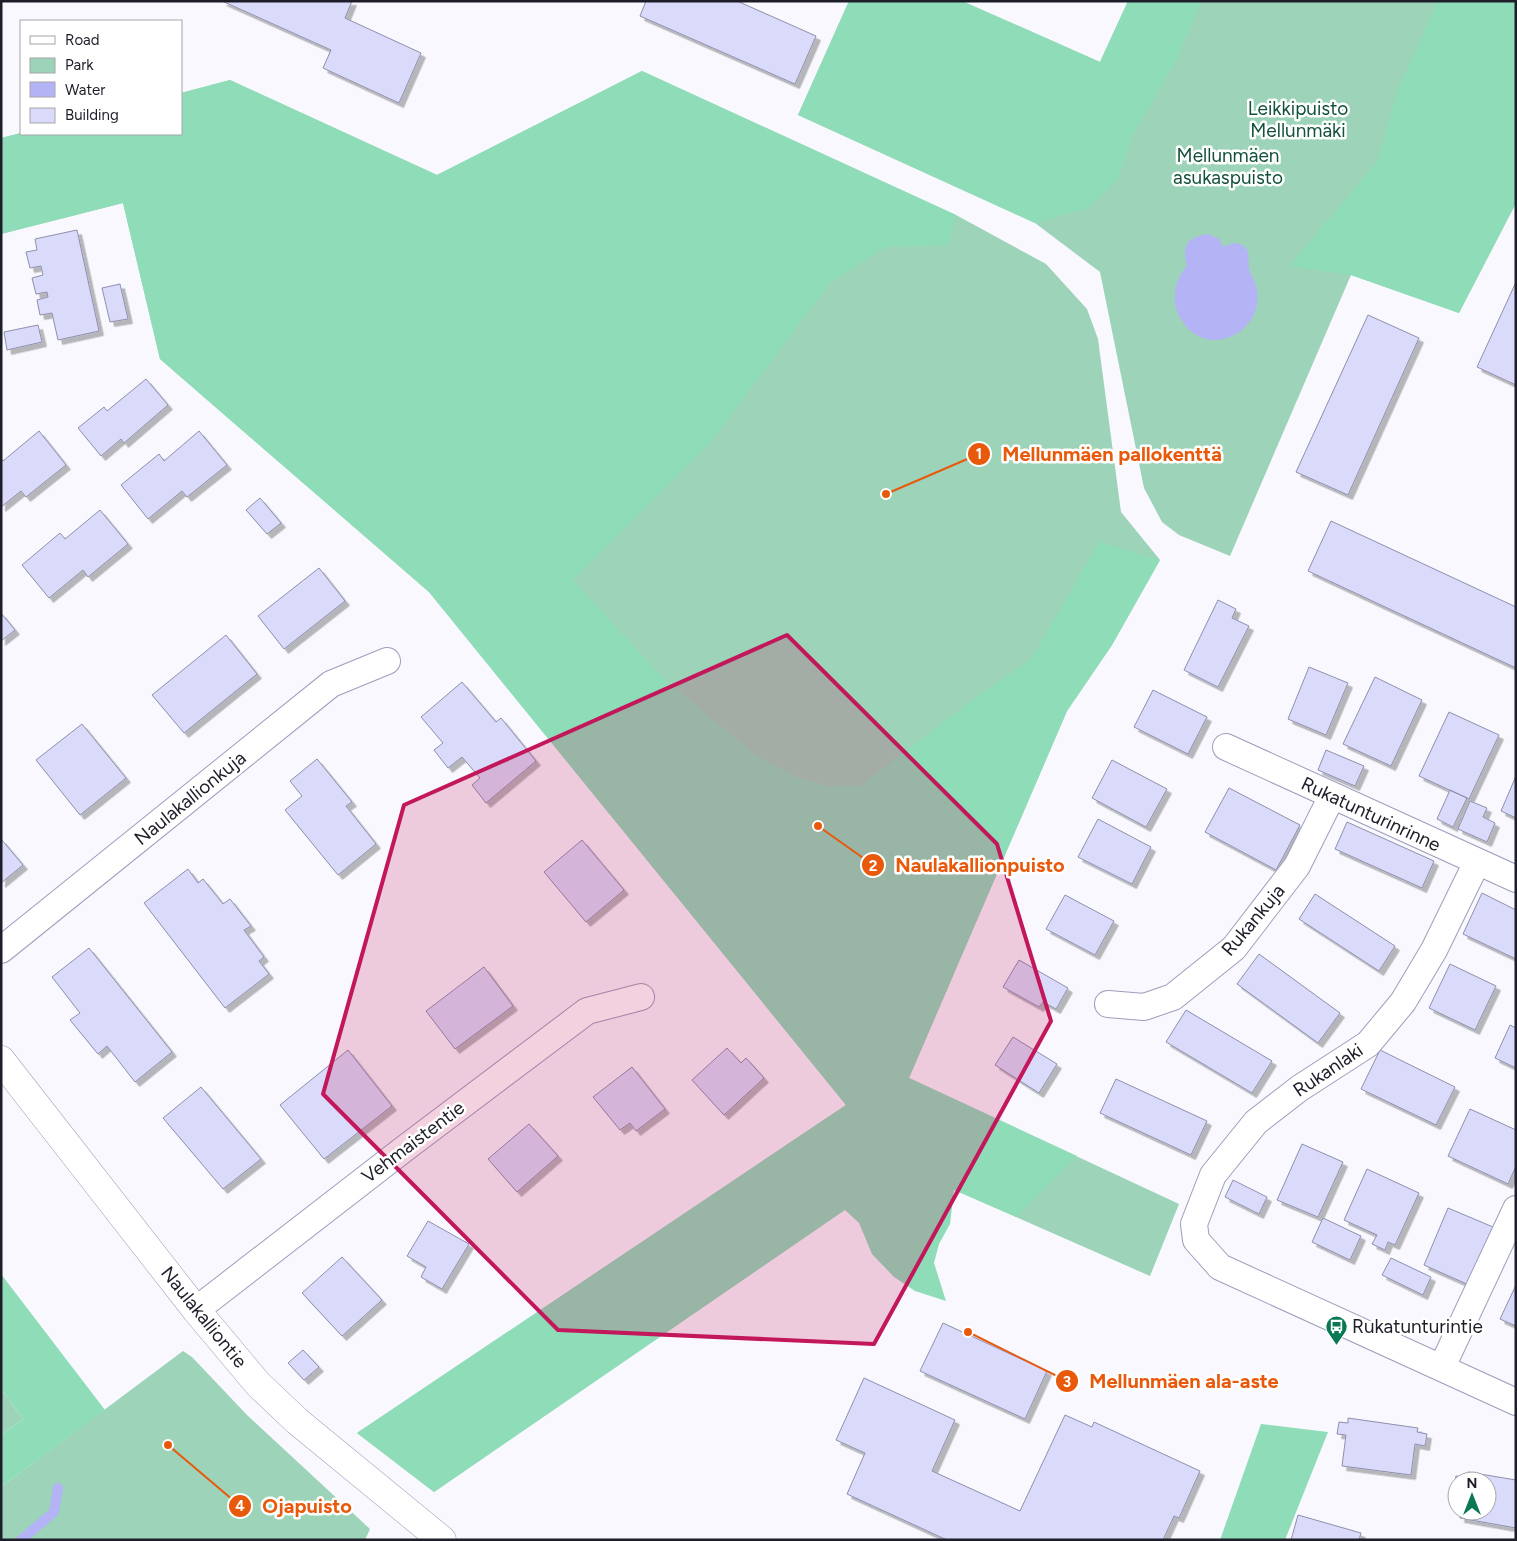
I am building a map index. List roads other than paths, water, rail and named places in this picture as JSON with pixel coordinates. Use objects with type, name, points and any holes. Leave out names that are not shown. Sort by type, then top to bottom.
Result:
[{"type":"street","name":"Naulakallionkuja","points":[[1,950],[331,684],[386,661]]},
{"type":"street","name":"Rukatunturinrinne","points":[[1226,747],[1516,879]]},
{"type":"street","name":"Rukankuja","points":[[1108,1004],[1144,1007],[1174,997],[1234,948],[1297,866],[1332,796]]},
{"type":"street","name":"Rukanlaki","points":[[1442,1367],[1220,1266],[1196,1240],[1194,1224],[1213,1175],[1256,1122],[1300,1088],[1368,1044],[1403,1002],[1434,950],[1477,862]]},
{"type":"street","name":"Vehmaistentie","points":[[196,1310],[587,1010],[641,997]]},
{"type":"street","name":"Naulakalliontie","points":[[1,1060],[196,1310],[258,1384],[297,1421],[442,1540]]},
{"type":"street","points":[[1516,1209],[1442,1367],[1516,1402]]},
{"type":"water","points":[[1207,234],[1218,238],[1224,247],[1233,243],[1245,247],[1248,255],[1249,269],[1257,292],[1256,308],[1250,321],[1239,332],[1226,338],[1212,340],[1198,336],[1185,325],[1178,314],[1175,304],[1177,282],[1187,266],[1185,253],[1187,244],[1194,238]]},
{"type":"waterway","points":[[21,1540],[54,1512],[58,1488]]},
{"type":"place","name":"Mellunmäen pallokenttä","points":[[886,494]]},
{"type":"place","name":"Naulakallionpuisto","points":[[818,826]]},
{"type":"place","name":"Mellunmäen ala-aste","points":[[968,1332]]},
{"type":"place","name":"Rukatunturintie","points":[[1336,1345]]},
{"type":"place","name":"Ojapuisto","points":[[168,1445]]},
{"type":"park label","name":"Leikkipuisto Mellunmäki","points":[[1298,119]]},
{"type":"park label","name":"Mellunmäen asukaspuisto","points":[[1228,166]]}]
